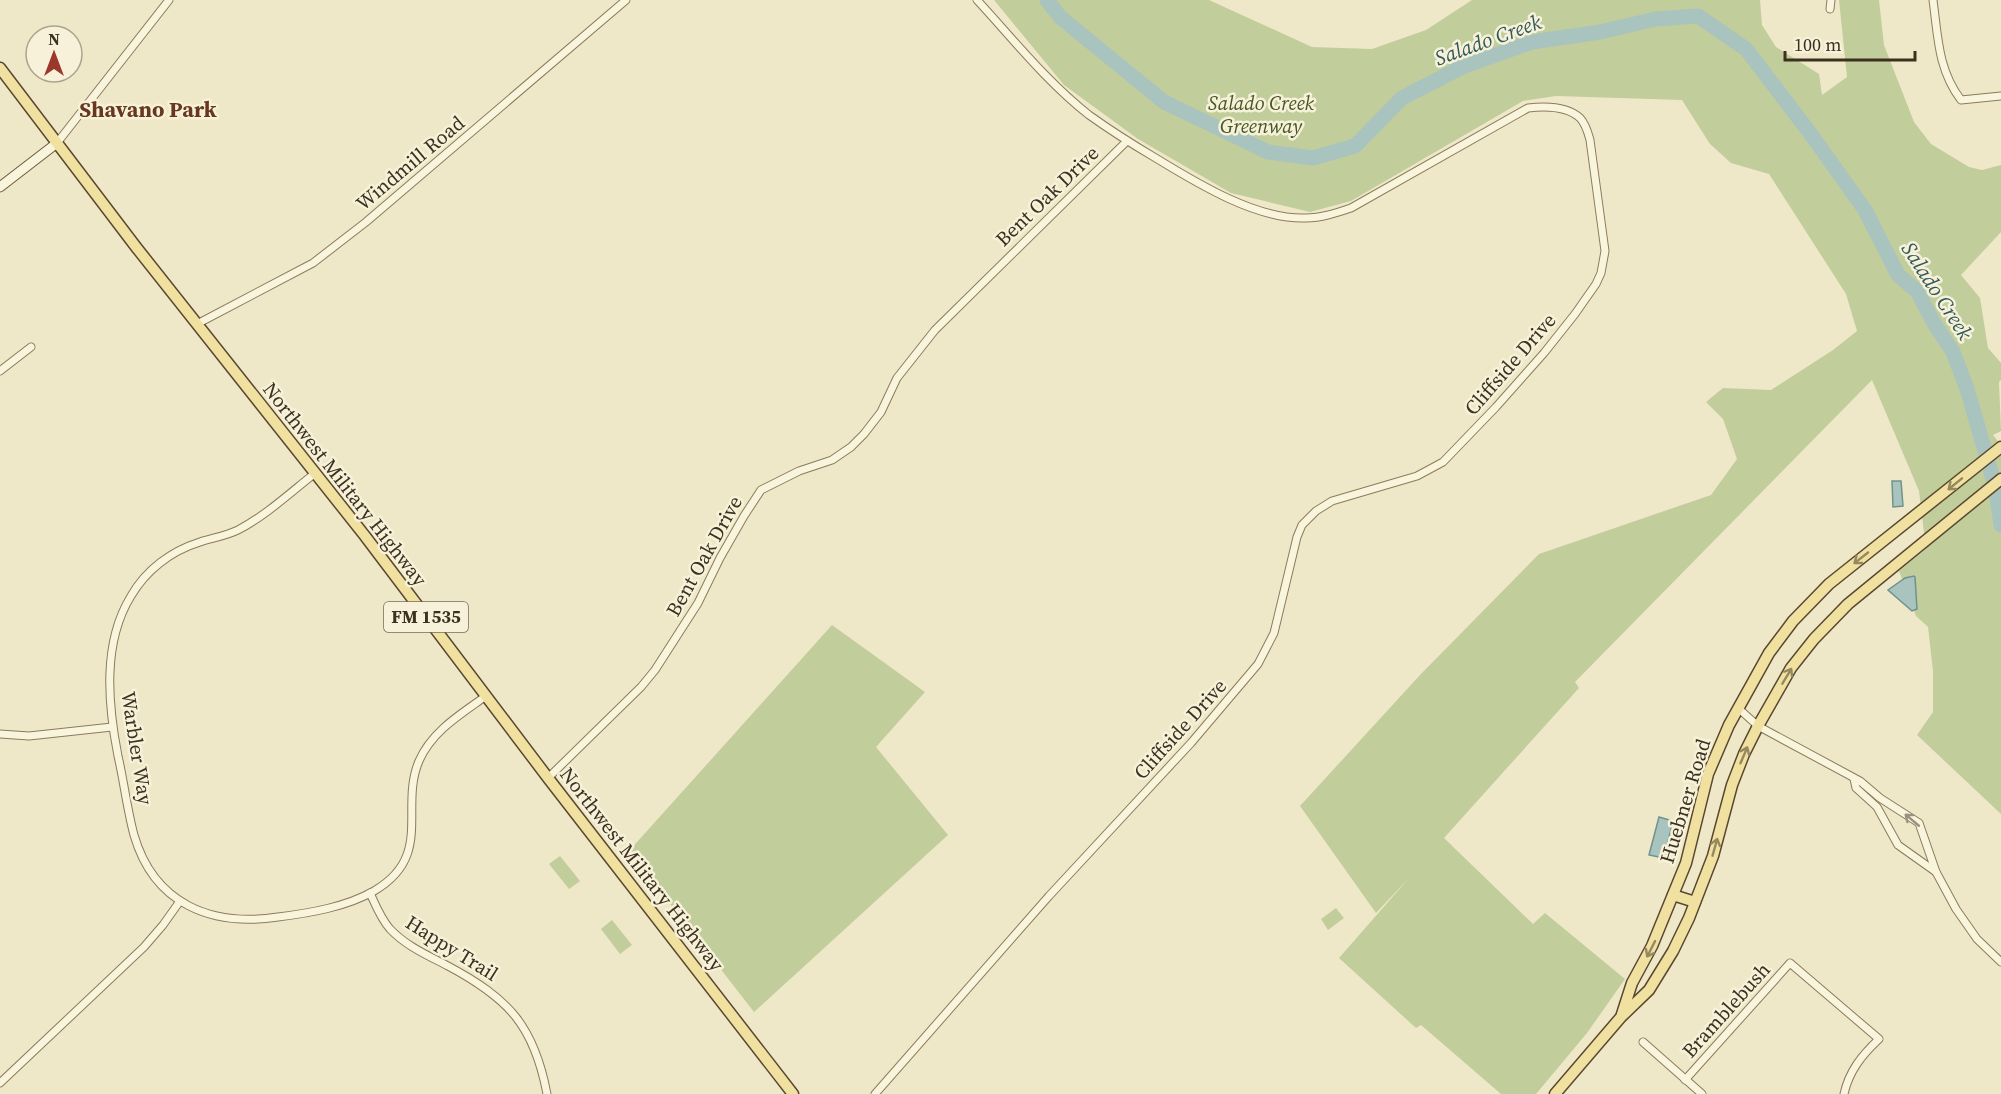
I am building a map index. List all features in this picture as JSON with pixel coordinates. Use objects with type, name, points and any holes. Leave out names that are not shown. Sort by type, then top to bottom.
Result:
[{"type":"main road","name":"Northwest Military Highway","points":[[0,68],[197,324],[365,536],[548,778],[793,1094]]},
{"type":"main road","points":[[0,187],[57,143]]},
{"type":"main road","name":"Huebner Road","points":[[1621,1017],[1632,983],[1652,946],[1686,863],[1708,774],[1738,708],[1769,654],[1793,621],[1829,584],[2001,447]]},
{"type":"main road","name":"Huebner Road","points":[[1555,1094],[1621,1017],[1649,990],[1673,951],[1713,856],[1732,785],[1744,754],[1791,669],[1814,639],[1848,604],[2001,479]]},
{"type":"main road","points":[[1673,895],[1695,902]]},
{"type":"street","points":[[57,143],[169,0]]},
{"type":"street","name":"Windmill Road","points":[[197,324],[313,263],[366,222],[626,0]]},
{"type":"street","name":"Cliffside Drive","points":[[875,1094],[1049,896],[1191,743],[1258,664],[1274,633],[1297,537],[1302,525],[1316,511],[1332,501],[1417,476],[1443,462],[1496,407],[1575,314],[1596,284],[1601,273],[1605,249],[1590,140],[1581,118],[1569,111],[1541,106],[1528,108],[1351,208],[1305,219],[1265,211],[1221,196],[1127,141],[1088,114],[1056,85],[977,0]]},
{"type":"street","points":[[1830,9],[1831,0]]},
{"type":"street","points":[[1933,0],[1945,74],[1952,88],[1961,100],[2001,96]]},
{"type":"street","name":"Bent Oak Drive","points":[[548,778],[641,687],[655,670],[698,603],[720,558],[761,490],[799,471],[832,460],[851,447],[881,412],[897,378],[935,330],[1127,141]]},
{"type":"street","points":[[0,370],[31,347]]},
{"type":"street","name":"Warbler Way","points":[[314,474],[267,511],[238,529],[190,545],[167,558],[139,584],[122,613],[113,644],[110,696],[112,727],[134,835],[150,870],[163,887],[180,901],[198,911],[219,917],[240,919],[309,913],[346,903],[370,893],[389,879],[402,865],[408,853],[412,837],[417,767],[428,744],[446,725],[486,696]]},
{"type":"street","points":[[1738,708],[1758,726],[1860,781],[1880,798],[1919,823],[1936,872],[1956,909],[1977,939],[2001,962]]},
{"type":"street","points":[[0,734],[29,736],[112,727]]},
{"type":"street","points":[[1854,779],[1856,788],[1877,807],[1898,845],[1936,872]]},
{"type":"street","name":"Happy Trail","points":[[370,893],[384,921],[409,946],[473,979],[506,1005],[519,1021],[533,1046],[547,1094]]},
{"type":"street","points":[[0,1083],[144,947],[180,901]]},
{"type":"street","name":"Bramblebush","points":[[1685,1080],[1790,963],[1879,1039],[1857,1062],[1848,1078],[1844,1094]]},
{"type":"street","points":[[1643,1042],[1702,1094]]},
{"type":"green space","name":"Salado Creek Greenway","points":[[994,0],[1209,0],[1312,47],[1372,49],[1426,30],[1472,0],[1760,0],[1762,25],[1776,47],[1819,74],[1822,95],[1847,77],[1839,0],[1879,0],[1884,45],[1914,122],[1931,144],[1969,167],[1982,170],[2001,165],[2001,232],[1961,275],[1980,298],[1988,348],[2001,363],[1999,382],[2001,431],[1993,435],[2001,445],[2001,814],[1917,735],[1933,712],[1933,671],[1928,627],[1916,616],[1899,571],[1926,549],[1919,491],[1872,380],[1575,682],[1579,688],[1444,838],[1533,924],[1545,913],[1625,979],[1587,1033],[1536,1094],[1501,1094],[1421,1025],[1416,1028],[1339,958],[1409,878],[1376,913],[1300,806],[1420,675],[1539,554],[1711,495],[1737,459],[1723,419],[1706,402],[1723,388],[1771,390],[1833,350],[1857,331],[1846,294],[1769,174],[1731,163],[1710,144],[1682,100],[1556,96],[1523,101],[1351,201],[1310,212],[1231,193],[1138,139],[1064,85]]},
{"type":"green space","points":[[832,625],[925,692],[876,747],[948,835],[754,1012],[629,851]]},
{"type":"green space","points":[[560,856],[580,881],[569,889],[549,864]]},
{"type":"green space","points":[[1336,908],[1344,918],[1328,930],[1321,919]]},
{"type":"green space","points":[[612,920],[632,945],[620,954],[601,929]]},
{"type":"water","points":[[1892,481],[1901,481],[1903,506],[1893,507]]},
{"type":"water","points":[[1914,576],[1917,609],[1912,611],[1888,590],[1905,578]]},
{"type":"water","points":[[1659,817],[1673,821],[1664,858],[1649,855]]},
{"type":"waterway","name":"Salado Creek","points":[[1047,0],[1060,17],[1164,102],[1268,152],[1313,158],[1355,146],[1402,98],[1462,67],[1532,42],[1600,32],[1656,19],[1698,16],[1746,49],[1865,210],[1898,275],[1917,291],[1953,352],[1967,389],[1996,489],[2001,525]]},
{"type":"district","name":"Shavano Park","points":[[148,109]]}]
